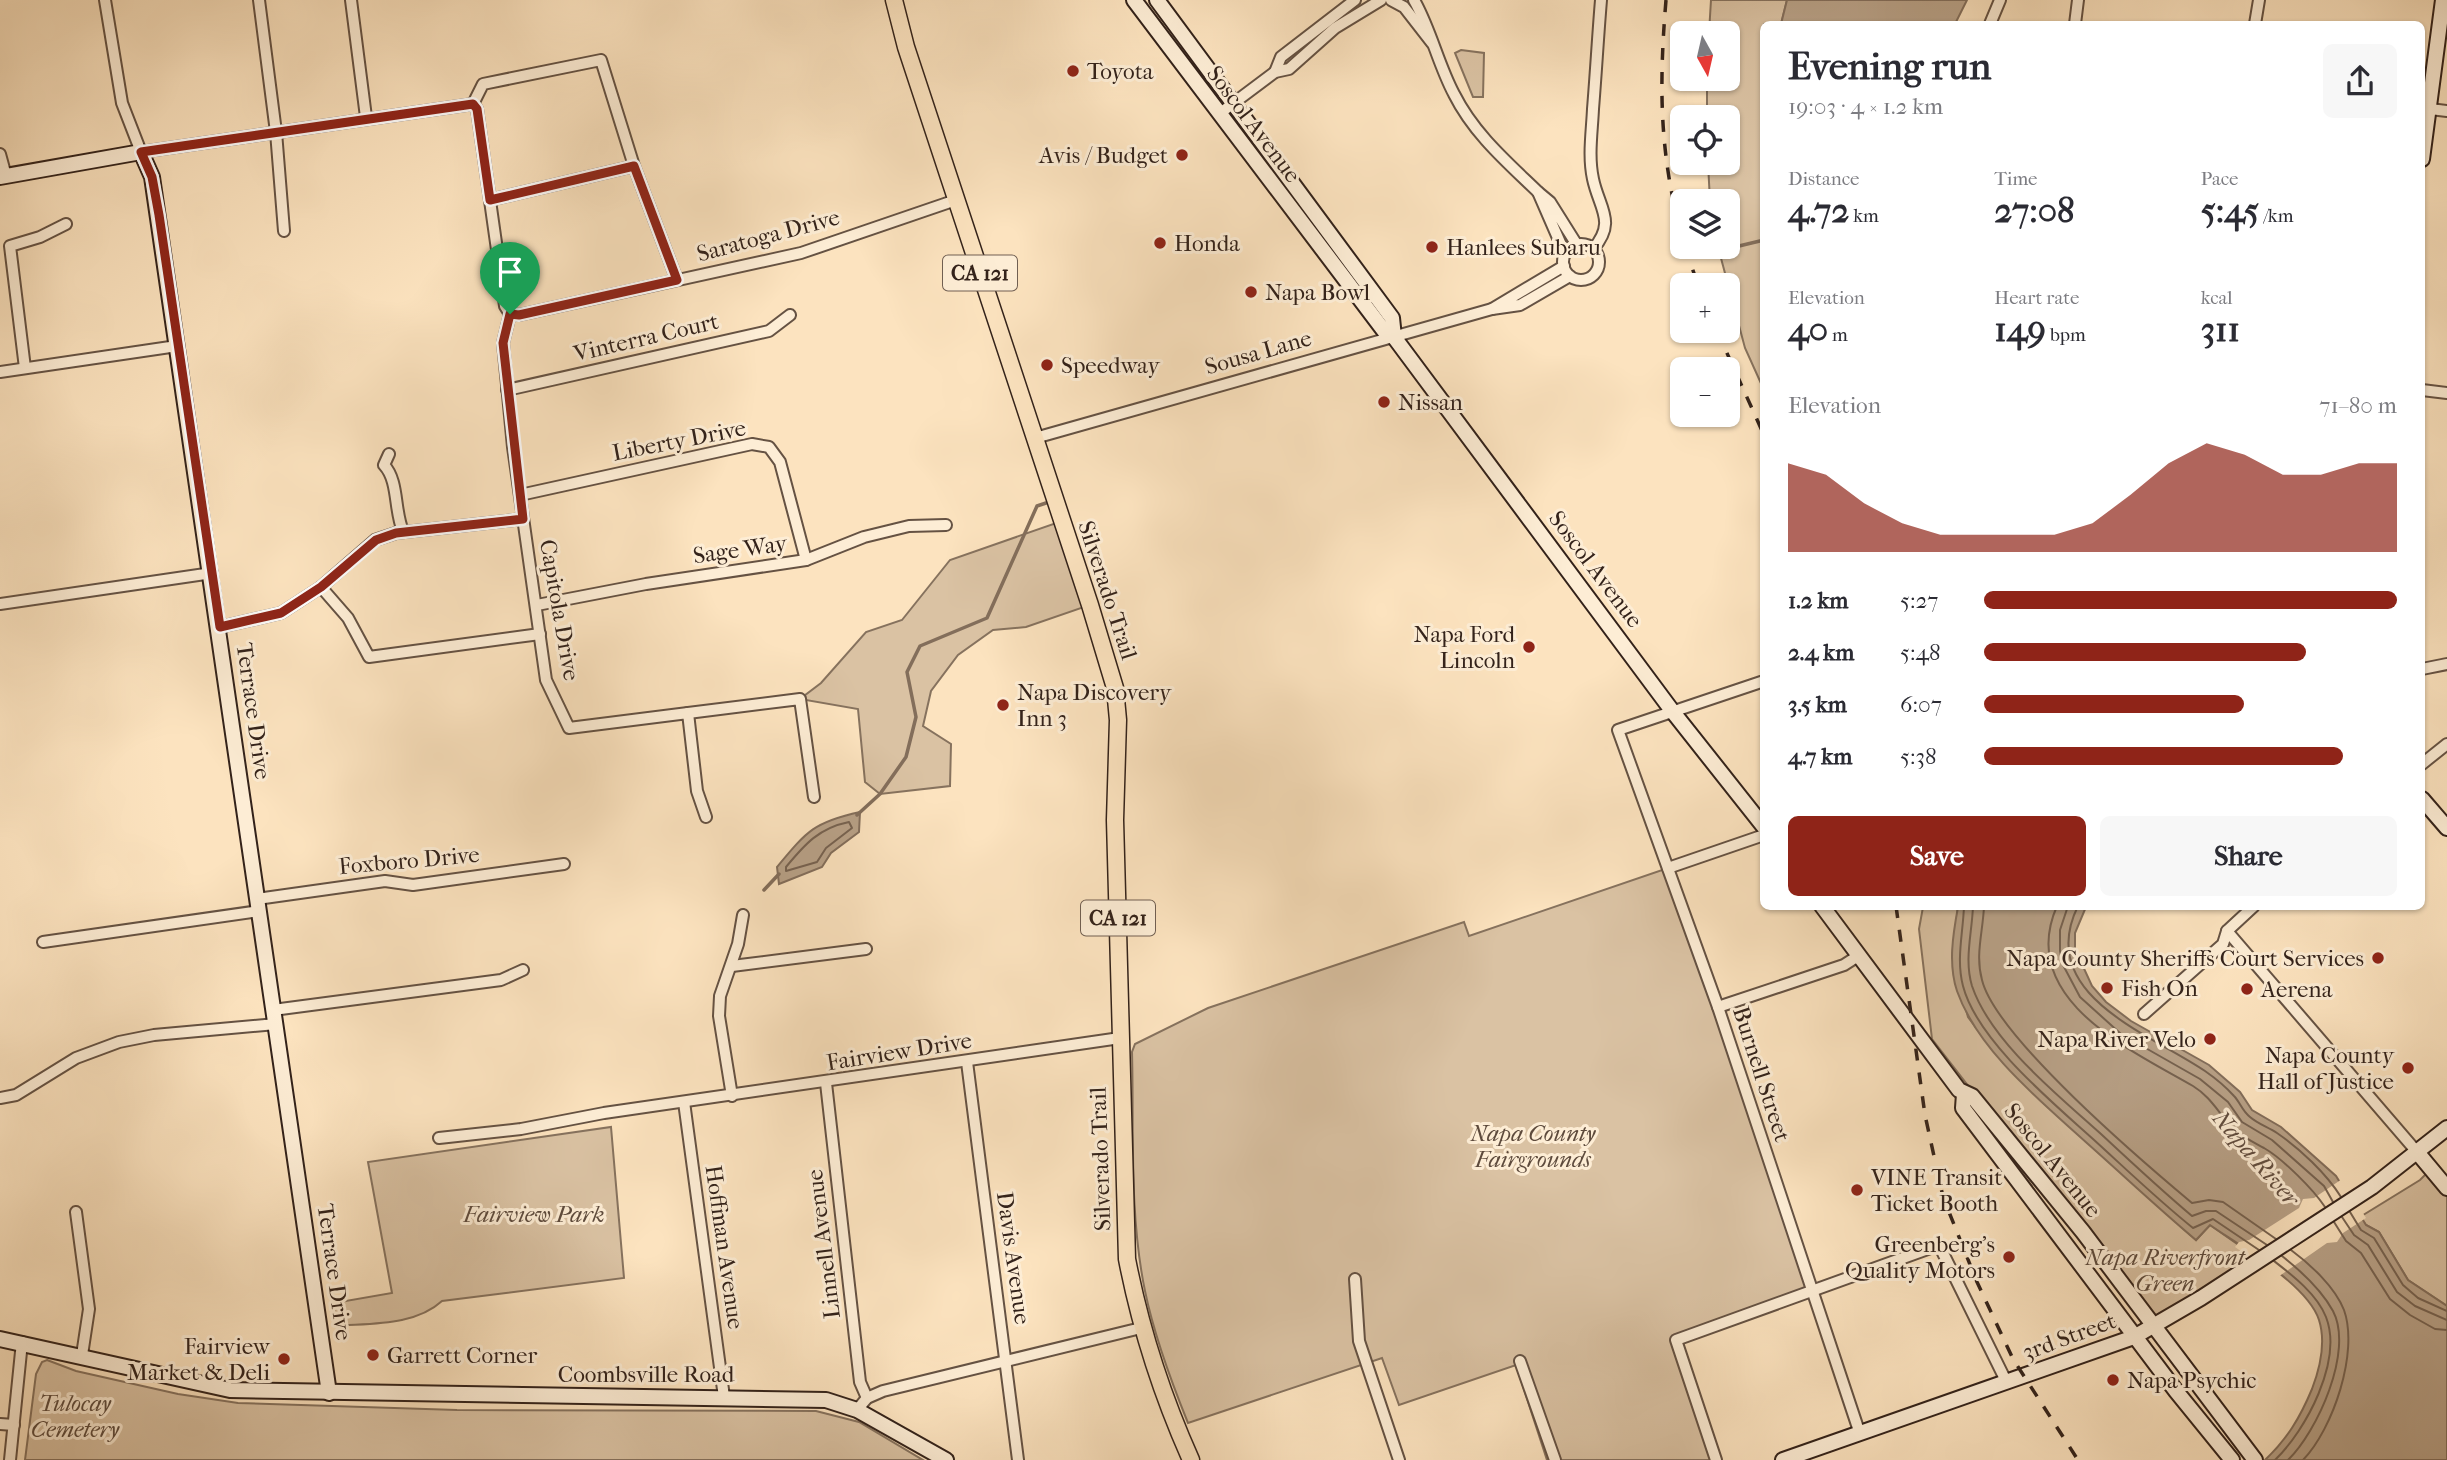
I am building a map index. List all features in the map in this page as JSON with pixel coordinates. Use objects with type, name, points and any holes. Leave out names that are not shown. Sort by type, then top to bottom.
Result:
[{"type":"main road","name":"Silverado Trail","points":[[894,0],[956,200],[1101,638],[1117,704],[1119,777],[1115,820],[1127,1259],[1140,1328],[1164,1398],[1191,1460]]},
{"type":"street","name":"Terrace Drive","points":[[105,0],[122,103],[152,177],[220,627],[329,1393]]},
{"type":"street","points":[[259,0],[276,132],[284,231]]},
{"type":"street","points":[[351,0],[366,117]]},
{"type":"street","name":"Soscol Avenue","points":[[1134,0],[1335,269],[1385,332],[1394,337],[1673,712],[1760,822]]},
{"type":"street","name":"Soscol Avenue","points":[[1157,0],[1392,318],[1394,337]]},
{"type":"street","points":[[1275,72],[1281,57],[1355,0]]},
{"type":"street","points":[[1219,114],[1275,72],[1289,69],[1335,28],[1381,0]]},
{"type":"street","points":[[1391,0],[1404,7],[1433,45]]},
{"type":"street","points":[[1414,0],[1428,25],[1433,45],[1455,96],[1476,131],[1550,202],[1577,245],[1592,249],[1599,263],[1594,275],[1579,280],[1566,266],[1538,192]]},
{"type":"street","points":[[1592,249],[1600,240],[1605,226],[1605,213],[1593,179],[1591,152],[1601,0]]},
{"type":"street","points":[[1991,21],[2000,0]]},
{"type":"street","points":[[2075,21],[2078,0]]},
{"type":"street","points":[[2256,21],[2259,0]]},
{"type":"street","points":[[2442,0],[2425,108],[2447,111]]},
{"type":"street","points":[[473,104],[483,84],[601,60],[634,166],[677,280]]},
{"type":"street","points":[[0,154],[3,176],[366,117],[473,104]]},
{"type":"street","points":[[473,104],[477,109],[505,306],[510,314]]},
{"type":"street","points":[[490,200],[634,166]]},
{"type":"street","name":"Saratoga Drive","points":[[510,314],[519,315],[801,253],[956,200]]},
{"type":"street","points":[[25,368],[10,246],[40,237],[66,224]]},
{"type":"street","points":[[1566,266],[1577,245]]},
{"type":"street","name":"Sousa Lane","points":[[1035,438],[1492,309],[1566,266]]},
{"type":"street","name":"Capitola Drive","points":[[510,314],[503,343],[523,519],[546,680],[569,728],[688,713]]},
{"type":"street","name":"Vinterra Court","points":[[508,390],[769,331],[790,315]]},
{"type":"street","points":[[0,372],[177,345]]},
{"type":"street","points":[[2425,390],[2447,393]]},
{"type":"street","name":"Liberty Drive","points":[[520,495],[752,444],[769,447],[780,462],[806,561]]},
{"type":"street","points":[[389,454],[384,465],[391,473],[396,517],[403,531]]},
{"type":"street","points":[[220,627],[281,613],[321,587],[376,540],[403,531],[523,519]]},
{"type":"street","name":"Sage Way","points":[[537,606],[646,584],[806,561],[864,537],[909,526],[946,525]]},
{"type":"street","points":[[0,604],[212,573]]},
{"type":"street","points":[[321,587],[348,618],[369,657],[540,635]]},
{"type":"street","points":[[2425,668],[2447,664]]},
{"type":"street","points":[[1673,712],[1760,682]]},
{"type":"street","points":[[706,817],[697,791],[688,713],[800,699],[814,797]]},
{"type":"street","name":"Burnell Street","points":[[1673,712],[1618,730],[1718,1007],[1860,1434]]},
{"type":"street","points":[[2425,762],[2447,744]]},
{"type":"street","points":[[2425,802],[2447,828]]},
{"type":"street","points":[[1668,868],[1760,836]]},
{"type":"street","name":"Foxboro Drive","points":[[43,942],[385,881],[414,885],[564,864]]},
{"type":"street","name":"Soscol Avenue","points":[[1825,910],[1964,1094],[1972,1096],[2083,1232],[2255,1460]]},
{"type":"street","points":[[2144,1014],[2222,944],[2227,931],[2251,910]]},
{"type":"street","points":[[732,1096],[719,1016],[720,996],[732,966],[743,915]]},
{"type":"street","points":[[2227,931],[2447,1188]]},
{"type":"street","points":[[732,966],[866,949]]},
{"type":"street","points":[[1718,1007],[1843,965],[1858,956]]},
{"type":"street","points":[[0,1098],[16,1095],[76,1058],[119,1042],[501,980],[523,970]]},
{"type":"street","name":"Fairview Drive","points":[[439,1138],[520,1129],[684,1102],[1120,1038]]},
{"type":"street","name":"Davis Avenue","points":[[967,1062],[1018,1460]]},
{"type":"street","name":"Linnell Avenue","points":[[825,1083],[862,1404]]},
{"type":"street","name":"Soscol Avenue","points":[[1964,1094],[1963,1108],[2134,1336],[2232,1460]]},
{"type":"street","name":"Hoffman Avenue","points":[[684,1102],[724,1397]]},
{"type":"street","name":"3rd Street","points":[[1783,1460],[2007,1383],[2154,1326],[2372,1187],[2447,1128]]},
{"type":"street","points":[[76,1212],[89,1309],[82,1355]]},
{"type":"street","points":[[1716,1460],[1675,1340],[1939,1245],[2007,1383]]},
{"type":"street","points":[[1355,1279],[1359,1341],[1399,1460]]},
{"type":"street","points":[[862,1404],[883,1391],[1007,1363],[1140,1328]]},
{"type":"street","name":"Coombsville Road","points":[[0,1339],[82,1355],[193,1384],[230,1390],[724,1397],[826,1400],[862,1404],[946,1460]]},
{"type":"street","points":[[10,1460],[22,1342]]},
{"type":"street","points":[[1520,1361],[1555,1460]]},
{"type":"street","points":[[0,1424],[14,1425]]},
{"type":"green space","points":[[1711,0],[1787,0],[1782,21],[1760,21],[1760,381],[1740,329],[1740,273],[1725,273],[1721,259],[1740,259],[1740,189],[1709,189],[1709,175],[1740,175],[1740,105],[1707,105],[1707,91],[1740,91],[1740,21],[1710,21]]},
{"type":"green space","points":[[1461,50],[1484,53],[1483,97],[1473,97],[1455,53]]},
{"type":"green space","points":[[1062,521],[1090,605],[1026,627],[993,630],[958,655],[931,691],[923,726],[951,744],[950,786],[880,794],[865,782],[858,709],[800,699],[821,683],[866,632],[902,620],[950,560]]},
{"type":"green space","name":"Napa County Fairgrounds","points":[[1668,868],[1811,1291],[1676,1340],[1716,1460],[1547,1460],[1516,1365],[1399,1405],[1382,1358],[1188,1423],[1158,1341],[1140,1262],[1133,1172],[1132,1052],[1135,1044],[1208,1008],[1464,922],[1469,936]]},
{"type":"green space","name":"Napa Riverfront Green","points":[[1922,910],[1958,910],[1952,957],[1968,1017],[1989,1045],[2040,1100],[2196,1240],[2210,1225],[2260,1260],[2154,1326],[1932,1039],[1919,929]]},
{"type":"green space","name":"Fairview Park","points":[[611,1127],[624,1278],[442,1301],[419,1315],[406,1319],[335,1326],[334,1303],[392,1293],[368,1162]]},
{"type":"green space","points":[[2431,1169],[2447,1188],[2447,1306],[2408,1280],[2379,1232],[2366,1225],[2360,1217],[2420,1180]]},
{"type":"green space","name":"Tulocay Cemetery","points":[[47,1360],[76,1371],[178,1394],[238,1403],[457,1410],[816,1411],[859,1422],[923,1460],[25,1460],[36,1374],[42,1362]]},
{"type":"water","points":[[1787,0],[1967,0],[1956,21],[1782,21]]},
{"type":"water","points":[[860,812],[859,832],[831,853],[822,867],[779,884],[777,867],[804,836],[821,824]]},
{"type":"water","name":"Napa River","points":[[1957,910],[2085,910],[2075,933],[2075,949],[2092,986],[2106,1002],[2131,1021],[2209,1065],[2240,1092],[2252,1110],[2281,1127],[2336,1176],[2366,1225],[2379,1232],[2408,1280],[2447,1306],[2447,1460],[2265,1460],[2292,1428],[2315,1381],[2320,1364],[2322,1337],[2319,1320],[2312,1307],[2302,1293],[2272,1267],[2210,1225],[2196,1240],[2013,1074],[1980,1034],[1957,991],[1952,949]]},
{"type":"pier","points":[[2342,1179],[2366,1218],[2343,1233],[2337,1242],[2327,1243],[2278,1277],[2235,1247],[2239,1242],[2249,1240],[2299,1208],[2303,1199],[2314,1198]]},
{"type":"waterway","points":[[1740,246],[1760,241]]},
{"type":"waterway","points":[[857,815],[880,794],[906,757],[916,717],[907,672],[920,646],[987,618],[1037,506],[1046,503]]},
{"type":"waterway","points":[[764,890],[779,874]]},
{"type":"railway","points":[[1666,0],[1662,90],[1665,147],[1671,189]]},
{"type":"railway","points":[[1689,259],[1694,273]]},
{"type":"railway","points":[[1722,343],[1760,426]]},
{"type":"railway","points":[[1897,910],[1925,1115],[1943,1197],[1977,1282],[2013,1359],[2078,1460]]},
{"type":"place","name":"Toyota","points":[[1073,71]]},
{"type":"place","name":"Avis / Budget","points":[[1182,155]]},
{"type":"place","name":"Honda","points":[[1160,243]]},
{"type":"place","name":"Hanlees Subaru","points":[[1432,247]]},
{"type":"place","name":"Napa Bowl","points":[[1251,292]]},
{"type":"place","name":"Speedway","points":[[1047,365]]},
{"type":"place","name":"Nissan","points":[[1384,402]]},
{"type":"place","name":"Napa Ford Lincoln","points":[[1529,647]]},
{"type":"place","name":"Napa Discovery Inn 3","points":[[1003,705]]},
{"type":"place","name":"Napa County Sheriffs Court Services","points":[[2378,958]]},
{"type":"place","name":"Fish On","points":[[2107,988]]},
{"type":"place","name":"Aerena","points":[[2247,989]]},
{"type":"place","name":"Napa River Velo","points":[[2210,1039]]},
{"type":"place","name":"Napa County Hall of Justice","points":[[2408,1068]]},
{"type":"place","name":"VINE Transit Ticket Booth","points":[[1857,1190]]},
{"type":"place","name":"Greenberg's Quality Motors","points":[[2009,1257]]},
{"type":"place","name":"Garrett Corner","points":[[373,1355]]},
{"type":"place","name":"Fairview Market & Deli","points":[[284,1359]]},
{"type":"place","name":"Napa Psychic","points":[[2113,1380]]},
{"type":"route","points":[[473,104],[477,109],[490,200],[634,166],[677,280],[519,315],[510,314],[503,343],[523,519],[417,528],[376,540],[321,587],[281,613],[220,627],[159,215],[152,177],[141,152],[294,127],[473,104]]}]
